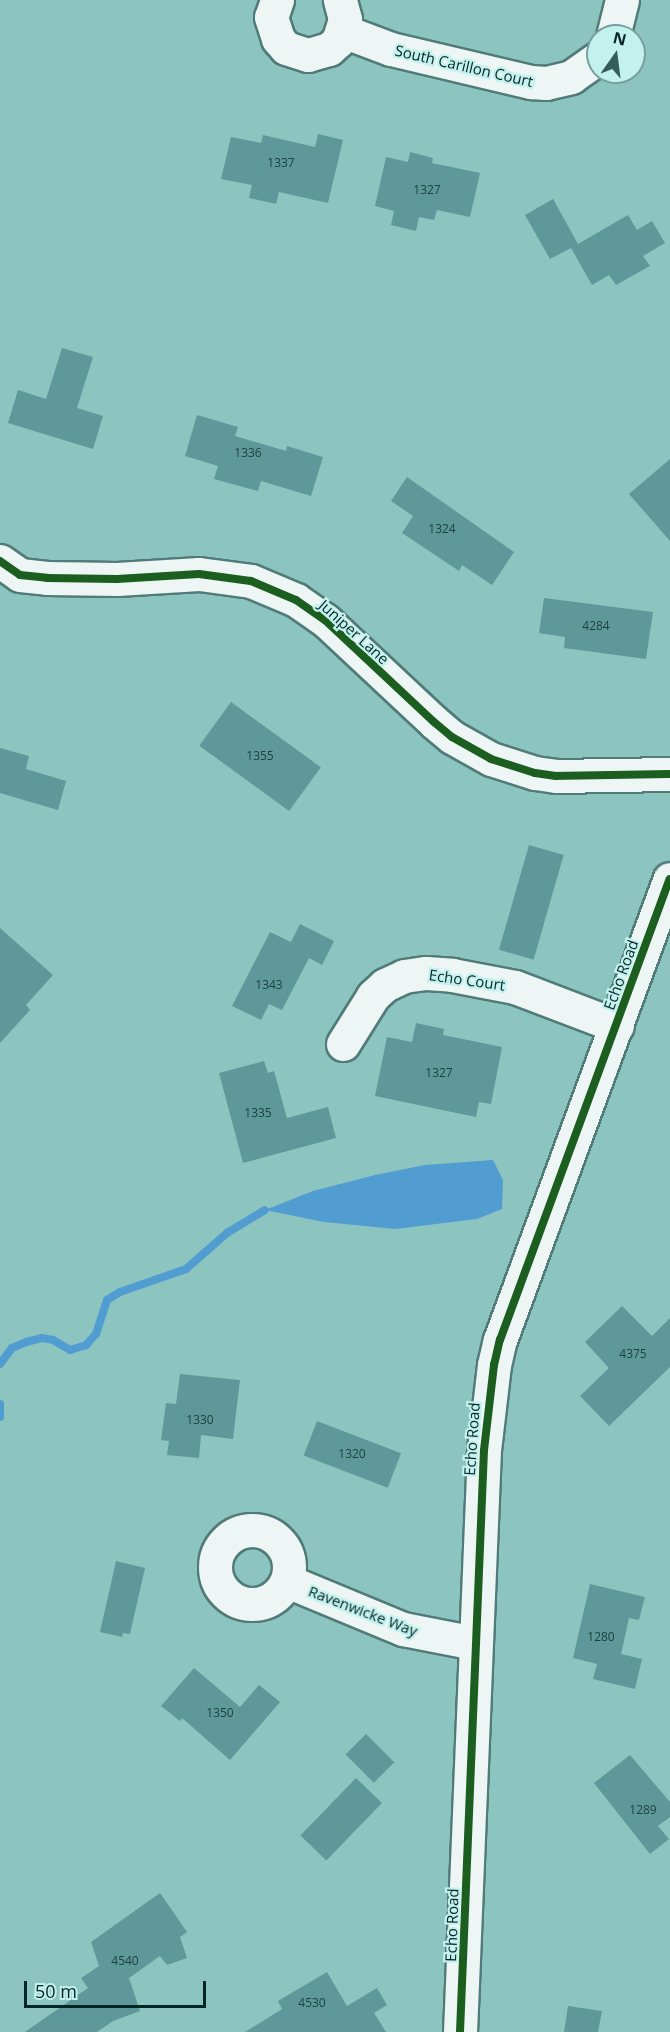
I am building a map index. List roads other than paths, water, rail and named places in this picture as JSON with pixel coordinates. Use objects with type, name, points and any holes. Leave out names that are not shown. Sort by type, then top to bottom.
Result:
[{"type":"street","name":"South Carillon Court","points":[[277,0],[272,17],[273,29],[286,48],[296,53],[319,54],[329,49],[342,15],[392,50],[531,82],[560,81],[586,67]]},
{"type":"street","points":[[617,24],[622,0]]},
{"type":"street","name":"Juniper Lane","points":[[7,574],[75,581],[200,574],[251,581],[296,600],[318,614],[434,722],[452,737],[491,759],[535,773],[556,776],[670,774]]},
{"type":"street","name":"Echo Road","points":[[460,2032],[484,1450],[494,1365],[504,1329],[670,879]]},
{"type":"street","name":"Echo Court","points":[[344,1044],[373,996],[385,985],[404,976],[426,973],[452,975],[515,987],[617,1026]]},
{"type":"street","name":"Ravenwicke Way","points":[[287,1581],[403,1629],[475,1643]]},
{"type":"water","points":[[493,1160],[503,1180],[502,1209],[477,1219],[395,1229],[324,1222],[265,1210],[313,1191],[375,1175],[425,1165]]},
{"type":"waterway","points":[[0,1364],[12,1348],[42,1338],[53,1340],[70,1350],[86,1345],[96,1334],[107,1300],[120,1292],[186,1269],[227,1233],[265,1210]]},
{"type":"waterway","points":[[0,1404],[0,1417]]}]
